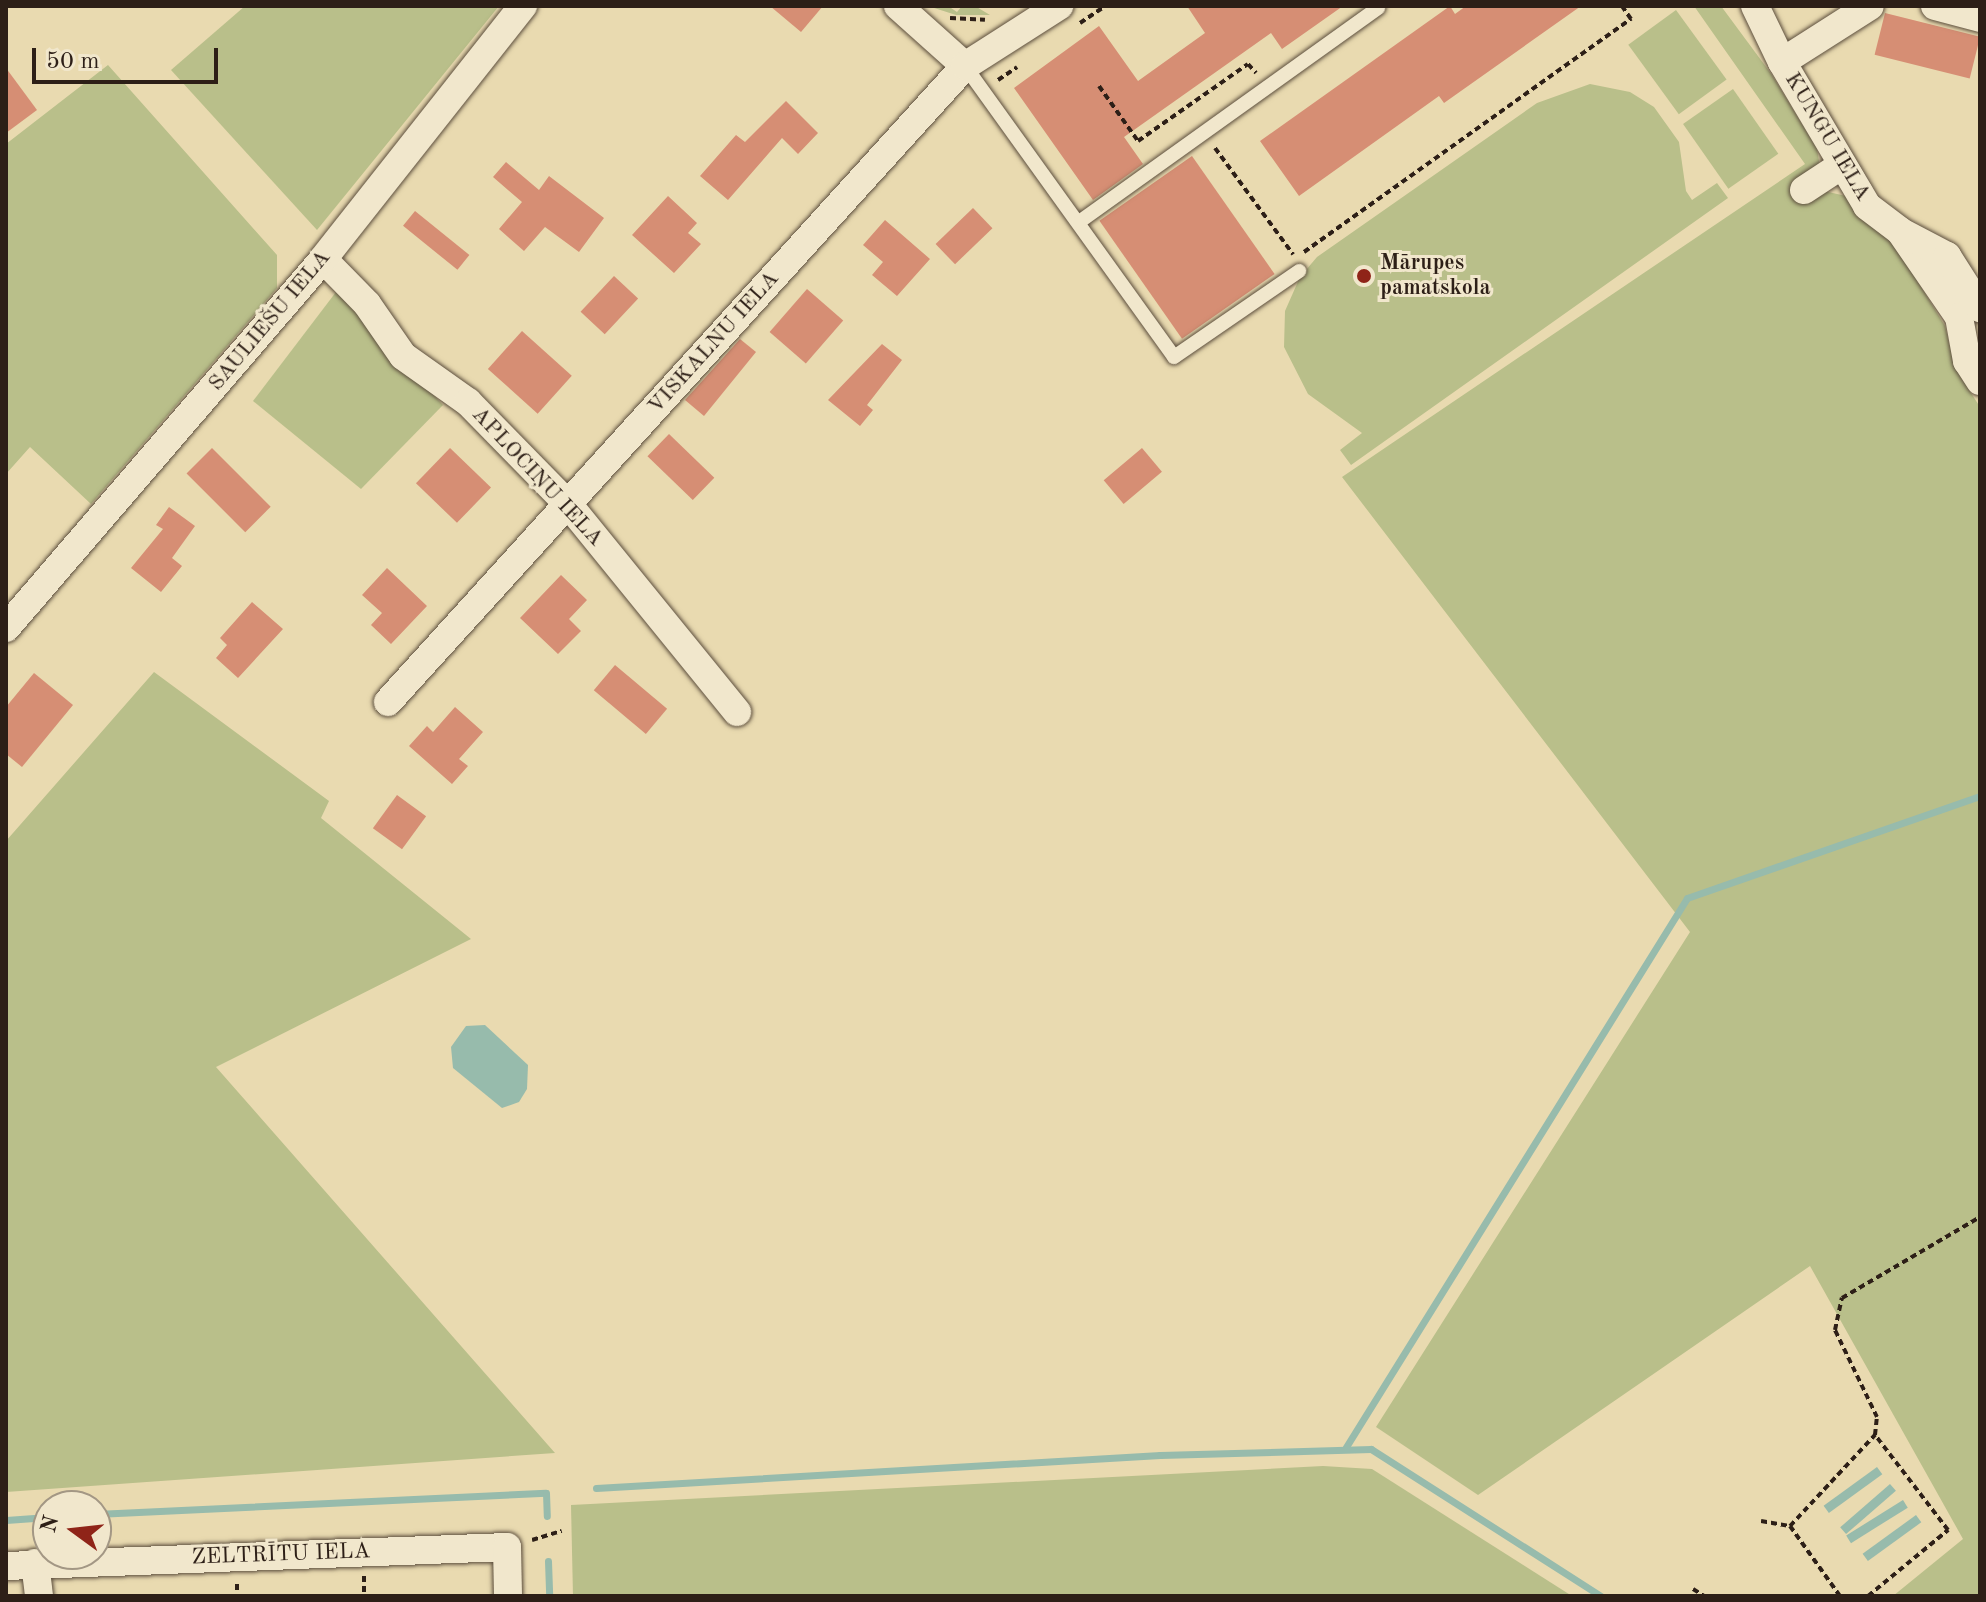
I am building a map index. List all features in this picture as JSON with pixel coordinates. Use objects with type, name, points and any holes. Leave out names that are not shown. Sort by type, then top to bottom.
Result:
[{"type":"street","name":"SAULIEŠU IELA","points":[[6,628],[323,259],[523,6]]},
{"type":"street","points":[[898,6],[965,66]]},
{"type":"street","name":"VISKALNU IELA","points":[[388,702],[965,66],[1059,6]]},
{"type":"street","name":"KUNGU IELA","points":[[1755,6],[1782,62],[1867,206],[1900,231],[1959,317],[1967,361],[1980,381]]},
{"type":"street","points":[[1782,62],[1870,6]]},
{"type":"street","points":[[1935,6],[1980,18]]},
{"type":"street","points":[[1804,190],[1842,165]]},
{"type":"street","points":[[1900,231],[1947,256],[1980,308]]},
{"type":"street","name":"APLOCIŅU IELA","points":[[323,259],[367,304],[403,356],[468,402],[568,504],[737,712]]},
{"type":"street","points":[[507,1547],[508,1596]]},
{"type":"street","name":"ZELTRĪTU IELA","points":[[112,1560],[507,1547]]},
{"type":"street","name":"ZELTRĪTU IELA","points":[[6,1566],[32,1563]]},
{"type":"street","points":[[36,1570],[39,1596]]},
{"type":"lane","points":[[1079,222],[1378,8]]},
{"type":"lane","points":[[965,66],[1174,357],[1299,271]]},
{"type":"path","points":[[1186,107],[1296,258],[1631,19],[1622,6]]},
{"type":"path","points":[[941,16],[993,21]]},
{"type":"path","points":[[1099,86],[1138,141],[1248,64],[1259,76],[1271,68]]},
{"type":"path","points":[[1790,1526],[1875,1435],[1877,1417],[1835,1330],[1842,1298],[1980,1217]]},
{"type":"path","points":[[1868,1596],[1948,1530],[1875,1435]]},
{"type":"path","points":[[1761,1521],[1790,1526],[1840,1596]]},
{"type":"path","points":[[507,1547],[562,1531]]},
{"type":"path","points":[[1693,1589],[1704,1596]]},
{"type":"green space","points":[[245,6],[499,6],[317,230],[171,70]]},
{"type":"green space","points":[[928,6],[948,6],[957,12],[962,6],[975,6],[990,15],[956,15]]},
{"type":"green space","points":[[1694,6],[1721,6],[1772,75],[1817,149],[1824,191],[1846,196],[1857,216],[1893,241],[1945,326],[1955,368],[1980,407],[1980,1596],[1893,1596],[1963,1539],[1810,1266],[1478,1495],[1376,1427],[1690,932],[1342,477],[1805,164]]},
{"type":"green space","points":[[1676,10],[1727,80],[1679,114],[1628,45]]},
{"type":"green space","points":[[108,65],[277,255],[277,288],[91,504],[30,447],[6,474],[6,144]]},
{"type":"green space","points":[[1590,84],[1630,92],[1654,107],[1679,142],[1686,191],[1692,200],[1717,183],[1728,198],[1351,465],[1340,450],[1362,433],[1308,394],[1284,347],[1285,311],[1300,277],[1317,257],[1537,103]]},
{"type":"green space","points":[[1733,89],[1778,154],[1728,189],[1683,124]]},
{"type":"green space","points":[[336,292],[443,405],[361,489],[253,401]]},
{"type":"green space","points":[[154,672],[329,801],[321,818],[471,939],[216,1067],[555,1453],[6,1492],[6,841]]},
{"type":"green space","points":[[1323,1466],[1372,1469],[1572,1596],[573,1596],[571,1505]]},
{"type":"shaded area","points":[[485,1025],[528,1065],[527,1089],[519,1102],[502,1108],[453,1068],[451,1047],[466,1026]]},
{"type":"shaded area","points":[[1877,1467],[1882,1474],[1829,1513],[1824,1506]]},
{"type":"shaded area","points":[[1890,1484],[1896,1491],[1846,1534],[1840,1527]]},
{"type":"shaded area","points":[[1903,1500],[1908,1508],[1851,1543],[1846,1536]]},
{"type":"shaded area","points":[[1916,1515],[1921,1522],[1868,1561],[1863,1554]]},
{"type":"building","points":[[770,6],[823,6],[801,32]]},
{"type":"building","points":[[1187,6],[1343,6],[1282,49],[1271,33],[1124,137],[1143,164],[1093,200],[1014,88],[1099,26],[1138,81],[1205,33]]},
{"type":"building","points":[[1450,6],[1455,14],[1466,6],[1581,6],[1444,103],[1439,96],[1299,196],[1260,141]]},
{"type":"building","points":[[1885,13],[1980,37],[1970,78],[1875,55]]},
{"type":"building","points":[[6,68],[37,110],[6,133]]},
{"type":"building","points":[[786,101],[818,133],[798,154],[782,138],[728,200],[700,176],[736,135],[745,142]]},
{"type":"building","points":[[1192,156],[1275,274],[1182,339],[1099,221]]},
{"type":"building","points":[[506,162],[539,190],[549,176],[604,218],[579,252],[545,227],[524,251],[499,229],[522,202],[493,177]]},
{"type":"building","points":[[668,196],[697,223],[688,233],[701,244],[674,273],[632,235]]},
{"type":"building","points":[[973,208],[992,228],[955,264],[936,244]]},
{"type":"building","points":[[415,211],[469,255],[457,270],[403,226]]},
{"type":"building","points":[[885,220],[930,259],[897,296],[872,275],[883,262],[863,245]]},
{"type":"building","points":[[614,276],[638,299],[605,334],[581,312]]},
{"type":"building","points":[[807,289],[843,320],[806,364],[770,332]]},
{"type":"building","points":[[522,331],[572,376],[538,414],[488,369]]},
{"type":"building","points":[[740,339],[756,352],[704,416],[685,400]]},
{"type":"building","points":[[882,344],[902,360],[867,405],[873,410],[860,426],[828,400]]},
{"type":"building","points":[[669,434],[714,478],[693,500],[647,456]]},
{"type":"building","points":[[212,448],[271,507],[245,532],[187,473]]},
{"type":"building","points":[[450,448],[491,488],[457,523],[416,483]]},
{"type":"building","points":[[1142,448],[1162,472],[1124,504],[1104,480]]},
{"type":"building","points":[[169,507],[195,526],[172,558],[182,566],[161,592],[131,568],[163,529],[156,525]]},
{"type":"building","points":[[387,568],[427,606],[391,644],[371,625],[382,613],[362,595]]},
{"type":"building","points":[[561,575],[587,600],[569,619],[581,631],[558,654],[520,618]]},
{"type":"building","points":[[252,602],[283,629],[238,678],[216,658],[227,645],[220,638]]},
{"type":"building","points":[[615,665],[667,709],[646,734],[594,690]]},
{"type":"building","points":[[34,673],[73,705],[22,767],[6,754],[6,707]]},
{"type":"building","points":[[455,707],[483,732],[459,759],[468,766],[452,784],[409,746],[427,726],[433,732]]},
{"type":"building","points":[[397,795],[426,816],[402,849],[373,828]]},
{"type":"waterway","points":[[1346,1447],[1687,898],[1980,796]]},
{"type":"waterway","points":[[596,1488],[1160,1455],[1371,1449],[1601,1596]]},
{"type":"waterway","points":[[112,1513],[546,1493],[547,1516]]},
{"type":"waterway","points":[[6,1520],[32,1518]]},
{"type":"waterway","points":[[548,1561],[549,1596]]},
{"type":"place","name":"Mārupes pamatskola","points":[[1364,276]]}]
